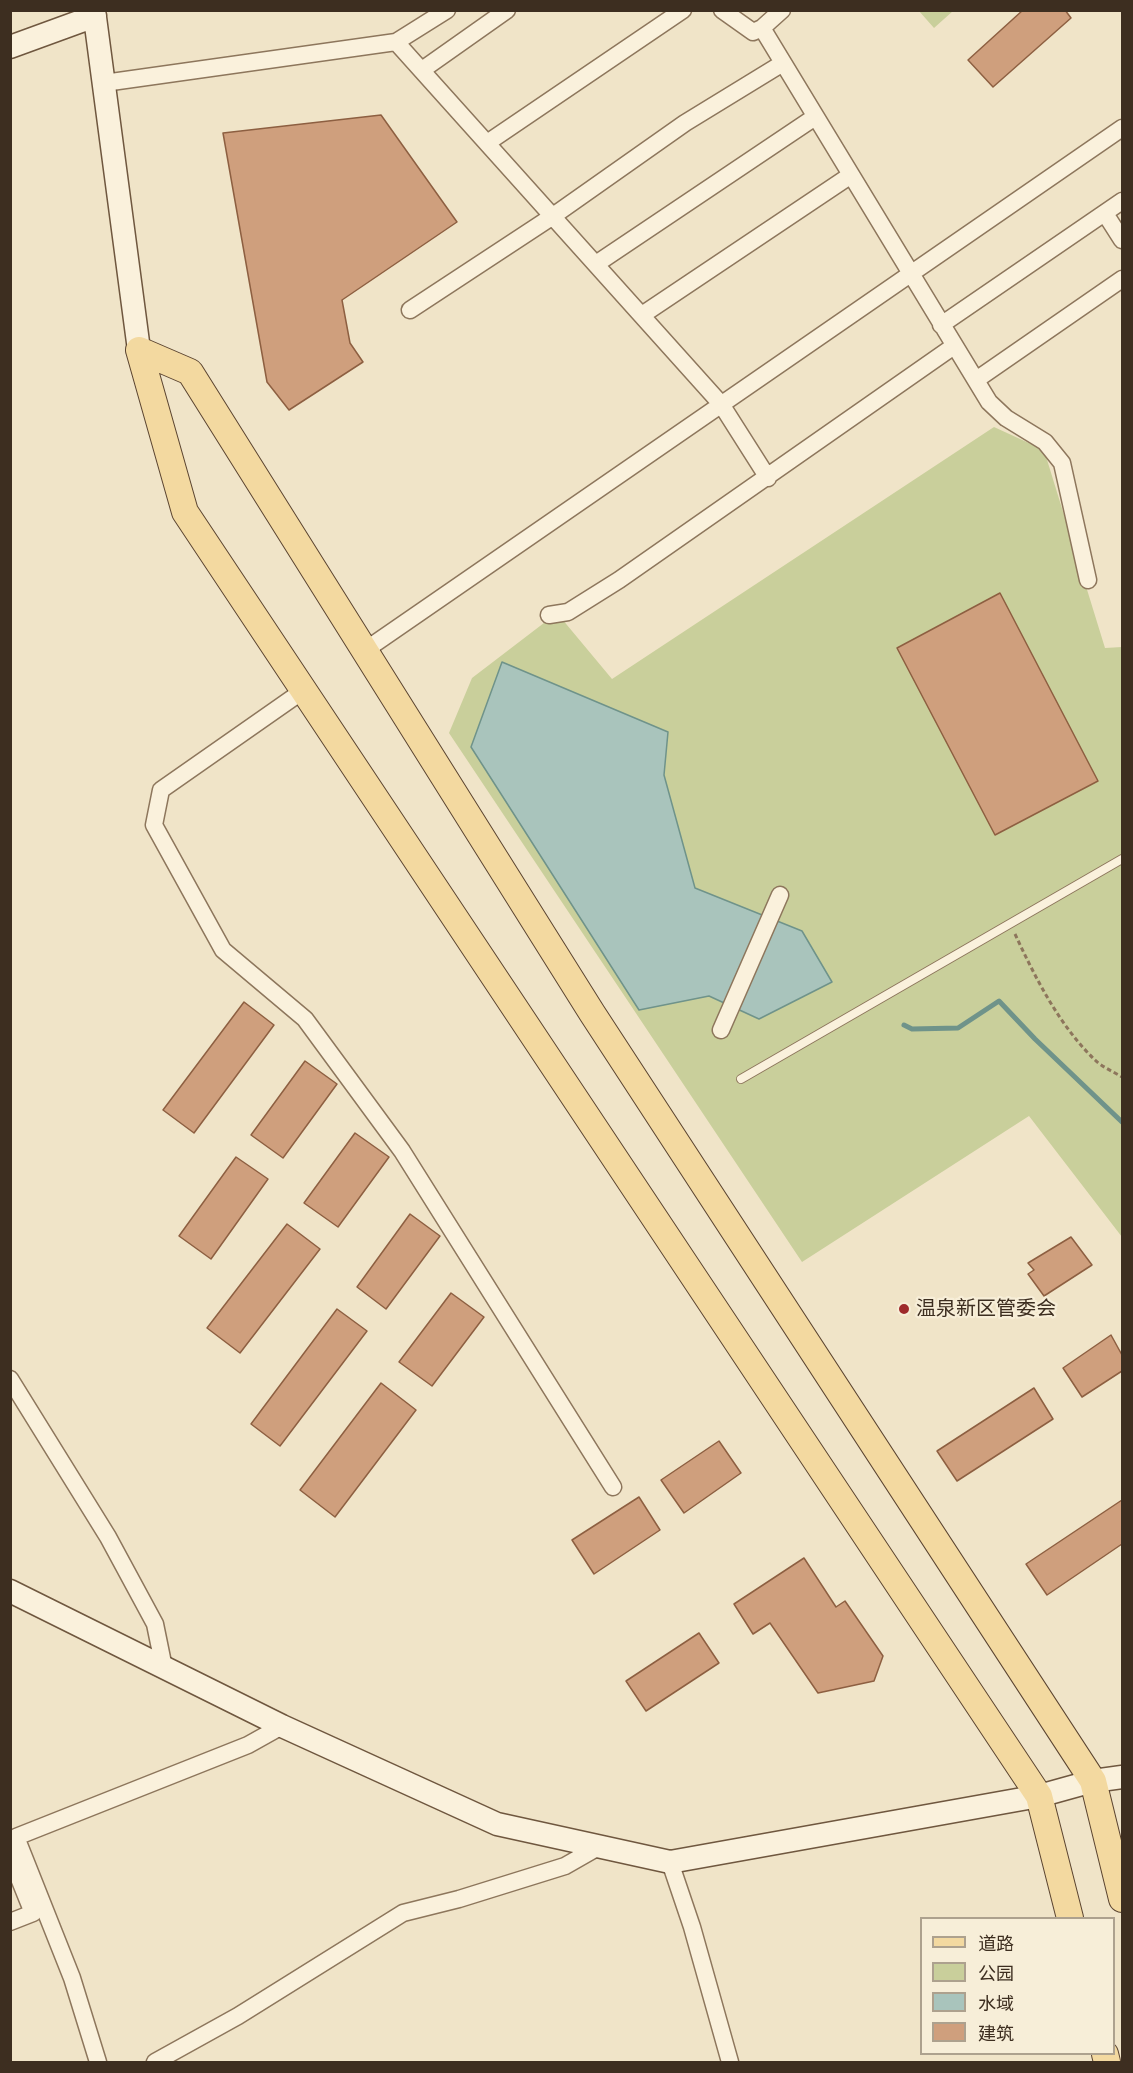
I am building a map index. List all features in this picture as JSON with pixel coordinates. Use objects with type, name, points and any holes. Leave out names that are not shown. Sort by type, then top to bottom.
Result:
[{"type":"main road","points":[[139,350],[190,372],[598,1023],[1093,1781],[1122,1899]]},
{"type":"main road","points":[[139,350],[185,512],[1039,1796],[1070,1917]]},
{"type":"street","points":[[104,83],[396,42],[447,10]]},
{"type":"street","points":[[422,70],[507,10]]},
{"type":"street","points":[[488,143],[683,10]]},
{"type":"street","points":[[722,10],[753,32],[762,28],[782,10]]},
{"type":"street","points":[[10,47],[94,13],[139,350]]},
{"type":"street","points":[[762,28],[941,325],[997,411],[1045,442],[1062,463],[1088,580]]},
{"type":"street","points":[[396,42],[722,404],[768,478]]},
{"type":"street","points":[[410,310],[553,216],[685,123],[783,63]]},
{"type":"street","points":[[596,264],[815,117]]},
{"type":"street","points":[[364,651],[910,272],[1122,128]]},
{"type":"street","points":[[642,315],[851,175]]},
{"type":"street","points":[[941,325],[1106,215],[1122,201]]},
{"type":"street","points":[[1106,215],[1122,240]]},
{"type":"street","points":[[976,380],[1122,279]]},
{"type":"street","points":[[549,615],[568,612],[580,605],[768,478],[954,346]]},
{"type":"street","points":[[304,690],[161,790],[154,825],[223,950],[305,1019],[402,1151],[613,1487]]},
{"type":"street","points":[[721,1030],[780,895]]},
{"type":"street","points":[[10,1380],[108,1537],[154,1624],[164,1668]]},
{"type":"street","points":[[10,1592],[282,1726],[497,1824],[670,1862],[1039,1796],[1093,1781],[1122,1777]]},
{"type":"street","points":[[98,2062],[72,1978],[13,1838],[248,1745],[282,1726]]},
{"type":"street","points":[[155,2062],[238,2016],[403,1913],[459,1899],[565,1866],[600,1846]]},
{"type":"street","points":[[10,1856],[33,1913],[10,1922]]},
{"type":"street","points":[[670,1862],[692,1927],[729,2062]]},
{"type":"lane","points":[[741,1079],[1122,859]]},
{"type":"path","points":[[1010,924],[1034,976],[1069,1030],[1096,1062],[1122,1077]]},
{"type":"green space","points":[[919,11],[953,11],[934,28]]},
{"type":"green space","points":[[994,427],[1044,450],[1105,648],[1122,647],[1122,1237],[1029,1116],[802,1262],[449,733],[472,678],[557,613],[612,679]]},
{"type":"water","points":[[502,662],[668,732],[664,775],[695,888],[802,931],[832,982],[759,1019],[709,996],[639,1010],[471,747]]},
{"type":"building","points":[[1023,10],[1065,10],[1071,18],[993,87],[968,60]]},
{"type":"building","points":[[381,115],[457,222],[342,300],[350,343],[363,362],[289,410],[267,382],[223,133]]},
{"type":"building","points":[[1000,593],[1098,781],[995,835],[897,648]]},
{"type":"building","points":[[244,1002],[274,1025],[194,1133],[163,1110]]},
{"type":"building","points":[[305,1061],[337,1084],[283,1158],[251,1135]]},
{"type":"building","points":[[355,1133],[389,1157],[338,1227],[304,1203]]},
{"type":"building","points":[[236,1157],[268,1179],[211,1259],[179,1236]]},
{"type":"building","points":[[410,1214],[440,1236],[386,1309],[357,1287]]},
{"type":"building","points":[[287,1224],[320,1249],[240,1353],[207,1328]]},
{"type":"building","points":[[1071,1237],[1092,1265],[1044,1296],[1028,1274],[1034,1270],[1028,1263]]},
{"type":"building","points":[[451,1293],[484,1317],[432,1386],[399,1362]]},
{"type":"building","points":[[337,1309],[367,1331],[280,1446],[251,1424]]},
{"type":"building","points":[[1111,1335],[1122,1355],[1122,1371],[1082,1397],[1063,1368]]},
{"type":"building","points":[[381,1383],[416,1410],[335,1517],[300,1490]]},
{"type":"building","points":[[1034,1388],[1053,1419],[957,1481],[937,1451]]},
{"type":"building","points":[[719,1441],[741,1473],[684,1513],[661,1480]]},
{"type":"building","points":[[639,1497],[660,1530],[594,1574],[572,1540]]},
{"type":"building","points":[[1122,1500],[1122,1544],[1047,1595],[1026,1564]]},
{"type":"building","points":[[804,1558],[836,1607],[845,1601],[883,1656],[874,1681],[818,1693],[770,1623],[753,1634],[734,1604]]},
{"type":"building","points":[[699,1633],[719,1663],[646,1711],[626,1681]]},
{"type":"waterway","points":[[904,1025],[912,1029],[958,1028],[999,1001],[1035,1039],[1122,1122]]},
{"type":"place","name":"温泉新区管委会","points":[[904,1309]]}]
